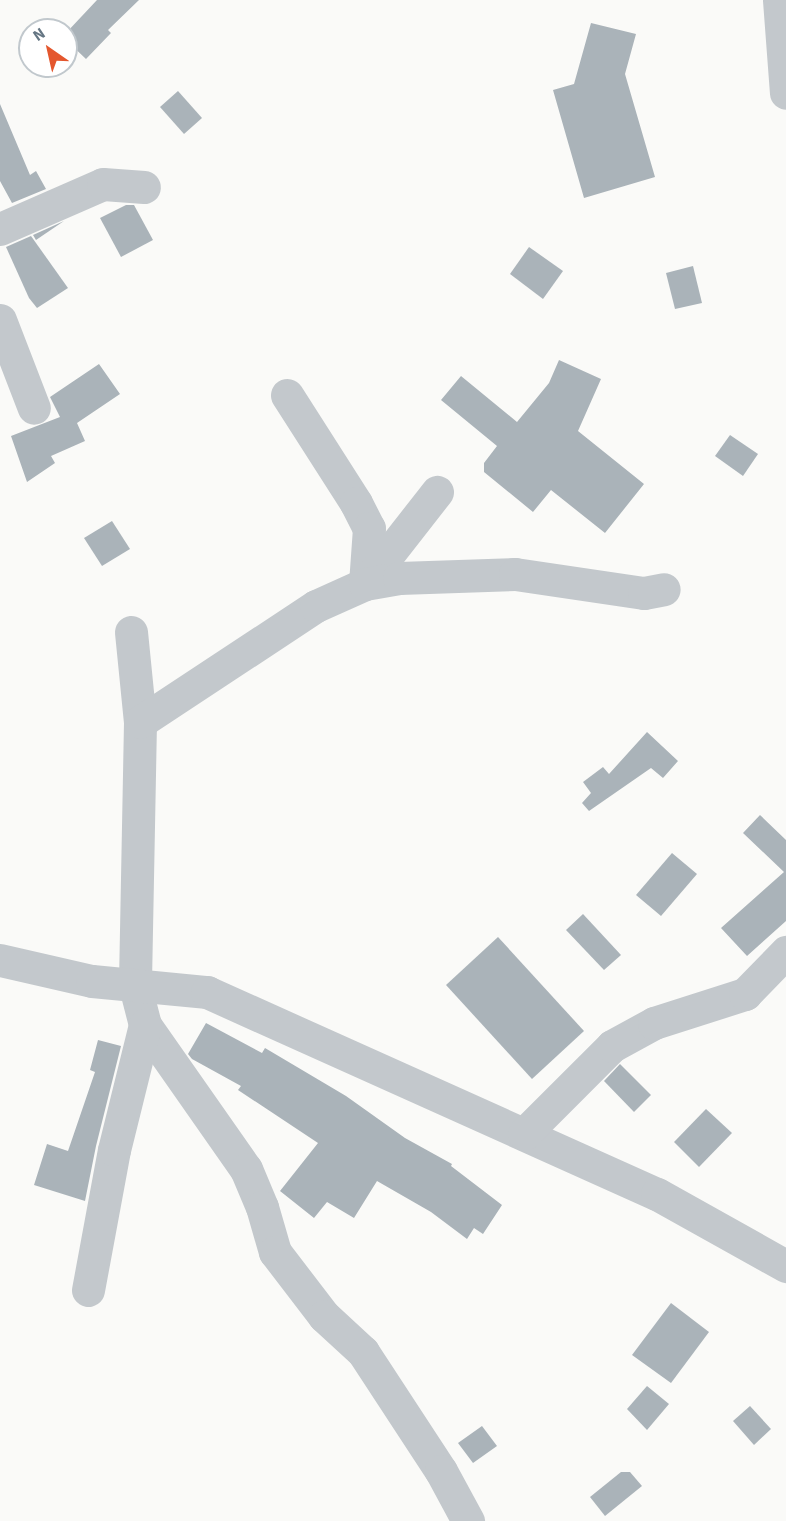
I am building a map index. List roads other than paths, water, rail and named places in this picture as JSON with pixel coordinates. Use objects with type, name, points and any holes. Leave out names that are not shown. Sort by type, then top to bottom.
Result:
[{"type":"street","points":[[778,0],[786,93]]},
{"type":"street","points":[[0,229],[103,184],[144,187]]},
{"type":"street","points":[[0,320],[34,408]]},
{"type":"street","points":[[286,395],[356,503],[369,528],[365,584]]},
{"type":"street","points":[[365,584],[437,492]]},
{"type":"street","points":[[140,722],[316,606],[365,584],[399,578],[515,574],[644,593],[664,589]]},
{"type":"street","points":[[131,632],[140,722],[135,986],[145,1024],[246,1169],[262,1207],[275,1252],[324,1316],[363,1352],[441,1471],[468,1521]]},
{"type":"street","points":[[524,1134],[612,1046],[654,1023],[746,994],[786,952]]},
{"type":"street","points":[[0,960],[92,981],[207,992],[657,1194],[786,1266]]},
{"type":"street","points":[[88,1290],[114,1150],[145,1024]]}]
